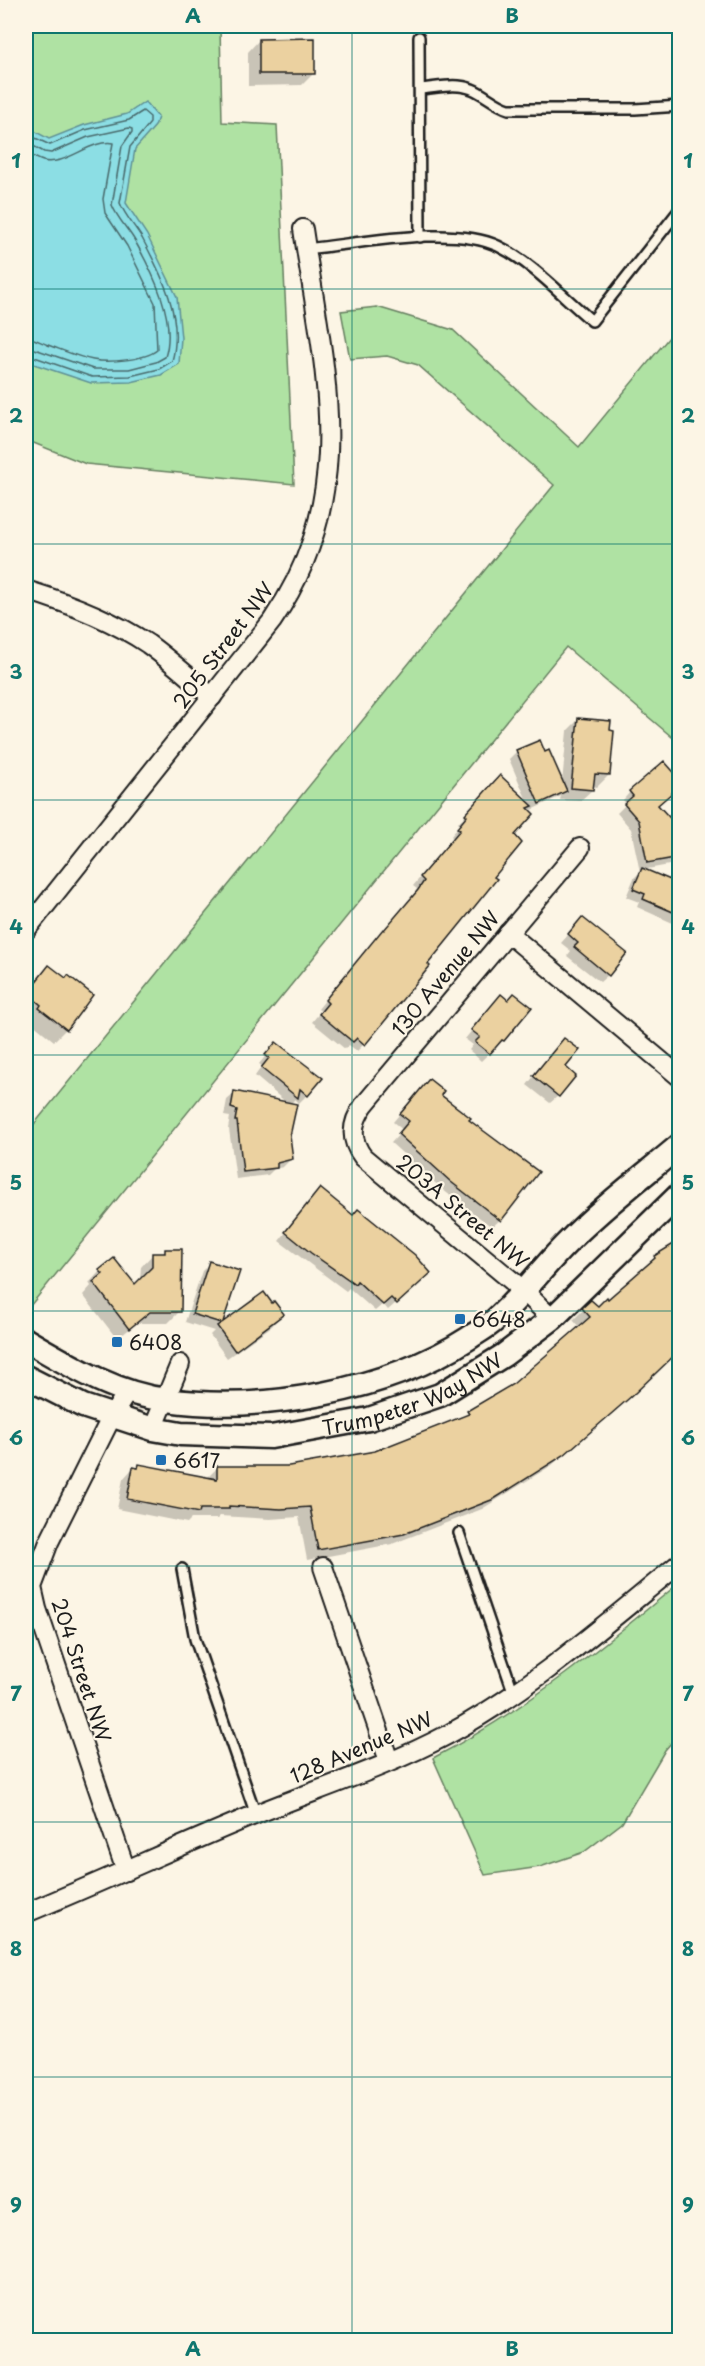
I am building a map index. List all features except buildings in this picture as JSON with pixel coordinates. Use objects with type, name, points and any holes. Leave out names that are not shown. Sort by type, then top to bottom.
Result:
[{"type":"street","name":"205 Street NW","points":[[26,930],[287,600],[300,575],[321,516],[330,455],[329,420],[321,346],[303,229]]},
{"type":"street","points":[[26,590],[80,608],[127,632],[162,655],[212,697]]},
{"type":"street","name":"130 Avenue NW","points":[[353,1132],[357,1114],[580,848]]},
{"type":"street","points":[[508,933],[680,1077]]},
{"type":"street","name":"203A Street NW","points":[[353,1132],[354,1142],[363,1157],[523,1290],[552,1319]]},
{"type":"street","name":"Trumpeter Way NW","points":[[26,1340],[75,1368],[128,1391],[166,1400],[226,1403],[292,1399],[356,1387],[442,1355],[494,1321],[568,1242],[680,1145]]},
{"type":"street","name":"Trumpeter Way NW","points":[[26,1377],[83,1406],[153,1429],[181,1434],[271,1437],[369,1419],[440,1395],[504,1355],[552,1319],[680,1194]]},
{"type":"street","points":[[153,1429],[180,1364]]},
{"type":"street","name":"204 Street NW","points":[[126,1871],[31,1611],[32,1587],[49,1542],[112,1416],[128,1391]]},
{"type":"street","name":"128 Avenue NW","points":[[26,1913],[447,1735],[514,1694],[551,1668],[680,1563]]},
{"type":"street","points":[[323,1567],[389,1761]]},
{"type":"lane","points":[[419,37],[420,237]]},
{"type":"lane","points":[[420,89],[459,86],[472,88],[500,106],[509,109],[635,109],[680,106]]},
{"type":"lane","points":[[306,249],[450,235],[476,238],[496,245],[520,259],[592,321],[680,209]]},
{"type":"lane","points":[[459,1533],[514,1694]]},
{"type":"lane","points":[[182,1569],[195,1639],[256,1815]]},
{"type":"green space","points":[[26,26],[220,26],[222,122],[277,125],[294,484],[86,464],[26,440]]},
{"type":"green space","points":[[377,307],[453,330],[579,447],[679,325],[679,743],[566,647],[26,1311],[26,1134],[554,485],[418,365],[387,356],[350,359],[341,311]]},
{"type":"green space","points":[[679,1583],[679,1734],[665,1750],[622,1823],[584,1852],[540,1867],[485,1875],[433,1758],[499,1720],[561,1677]]},
{"type":"water","points":[[145,102],[158,117],[155,126],[135,149],[126,203],[147,235],[177,297],[181,338],[179,364],[161,375],[131,382],[91,383],[34,364],[26,359],[26,123],[34,131],[49,139],[84,125],[127,114]]},
{"type":"place","name":"6648","points":[[460,1319]]},
{"type":"place","name":"6408","points":[[117,1342]]},
{"type":"place","name":"6617","points":[[161,1460]]}]
